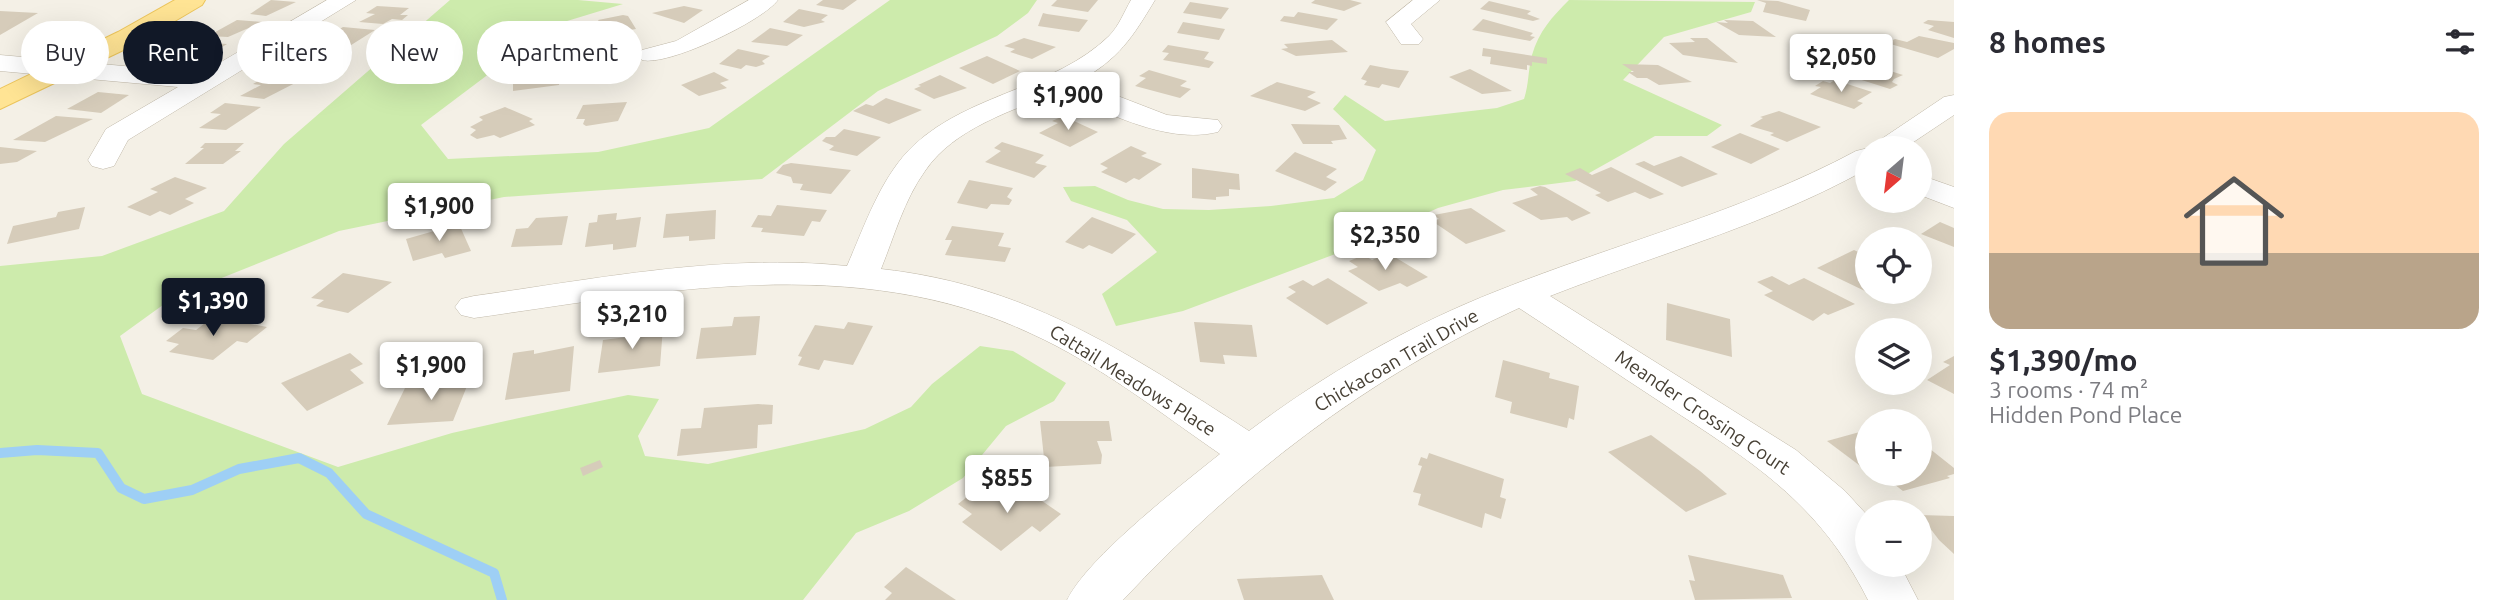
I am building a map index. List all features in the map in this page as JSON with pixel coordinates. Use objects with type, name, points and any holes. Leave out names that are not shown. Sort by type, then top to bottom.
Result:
[{"type":"main road","points":[[109,24],[156,0]]},
{"type":"main road","points":[[109,50],[192,0]]},
{"type":"main road","points":[[0,79],[21,69]]},
{"type":"main road","points":[[0,100],[40,84]]},
{"type":"street","points":[[223,72],[344,0]]},
{"type":"street","points":[[651,55],[685,46],[766,0]]},
{"type":"street","points":[[860,276],[908,172],[923,153],[967,120],[1057,82],[1092,62],[1117,41],[1143,0]]},
{"type":"street","points":[[1410,39],[1398,22],[1428,0]]},
{"type":"street","points":[[0,63],[21,64]]},
{"type":"street","points":[[1057,82],[1163,122],[1208,126]]},
{"type":"street","points":[[103,160],[116,135],[202,84]]},
{"type":"street","name":"Chickacoan Trail Drive","points":[[1903,136],[1954,103]]},
{"type":"street","name":"Chickacoan Trail Drive","points":[[1092,600],[1139,550],[1292,420],[1357,378],[1432,335],[1522,294],[1773,202],[1855,164]]},
{"type":"street","points":[[1932,189],[1954,198]]},
{"type":"street","name":"Cattail Meadows Place","points":[[474,307],[710,276],[763,272],[860,276],[949,291],[1045,325],[1091,349],[1251,453]]},
{"type":"street","name":"Meander Crossing Court","points":[[1522,294],[1755,443],[1795,473],[1832,508],[1855,537]]},
{"type":"street","points":[[1881,577],[1893,600]]},
{"type":"green space","points":[[450,0],[578,0],[623,4],[567,21],[477,21],[477,83],[421,125],[448,159],[598,152],[709,128],[890,0],[1037,0],[1028,13],[997,36],[878,91],[762,179],[504,197],[339,231],[174,297],[120,336],[142,394],[338,467],[452,433],[628,395],[659,399],[638,436],[645,456],[708,464],[865,429],[911,407],[932,384],[980,346],[1013,351],[1066,383],[1054,401],[1006,426],[963,478],[909,511],[856,533],[803,600],[0,600],[0,266],[102,256],[224,211],[284,144],[366,73],[366,84],[463,84],[463,21],[426,21]]},
{"type":"green space","points":[[1569,0],[1755,2],[1751,12],[1664,37],[1623,80],[1722,125],[1707,136],[1655,136],[1575,181],[1503,190],[1438,208],[1338,253],[1183,311],[1116,326],[1102,294],[1157,252],[1127,220],[1071,201],[1063,187],[1095,186],[1128,200],[1163,209],[1209,210],[1334,198],[1363,180],[1376,150],[1333,109],[1345,95],[1385,121],[1497,108],[1524,99],[1532,55],[1538,39]]},
{"type":"building","points":[[271,0],[296,2],[266,16],[250,14]]},
{"type":"building","points":[[823,0],[857,0],[843,10],[816,5]]},
{"type":"building","points":[[1057,0],[1098,0],[1088,12],[1051,6]]},
{"type":"building","points":[[1315,0],[1350,0],[1362,3],[1344,11],[1311,3]]},
{"type":"building","points":[[1757,0],[1778,1],[1810,10],[1806,21],[1763,12],[1766,3]]},
{"type":"building","points":[[1489,1],[1531,11],[1527,14],[1540,19],[1533,21],[1480,9]]},
{"type":"building","points":[[1190,2],[1229,8],[1221,19],[1183,13]]},
{"type":"building","points":[[377,6],[409,8],[400,15],[408,15],[402,20],[359,22],[375,14],[366,13]]},
{"type":"building","points":[[684,6],[703,10],[684,23],[652,13]]},
{"type":"building","points":[[799,9],[828,15],[821,20],[825,22],[804,27],[783,22]]},
{"type":"building","points":[[0,11],[38,13],[21,21],[0,35]]},
{"type":"building","points":[[1298,12],[1338,19],[1327,30],[1280,21],[1284,16],[1294,17]]},
{"type":"building","points":[[1043,13],[1088,20],[1079,32],[1038,26]]},
{"type":"building","points":[[623,15],[628,16],[631,21],[599,21]]},
{"type":"building","points":[[1483,19],[1533,33],[1530,36],[1535,37],[1530,41],[1472,30]]},
{"type":"building","points":[[237,20],[250,21],[237,21],[237,33],[228,37],[223,37],[223,28]]},
{"type":"building","points":[[1724,20],[1753,21],[1776,37],[1739,35],[1716,22],[1728,23]]},
{"type":"building","points":[[1928,20],[1954,22],[1954,38],[1928,30],[1934,26],[1923,23]]},
{"type":"building","points":[[1183,22],[1225,29],[1219,40],[1177,33]]},
{"type":"building","points":[[352,28],[366,29],[366,36],[352,44]]},
{"type":"building","points":[[770,28],[803,35],[787,46],[751,42]]},
{"type":"building","points":[[1919,36],[1954,43],[1954,49],[1938,58],[1887,43],[1895,39],[1907,42]]},
{"type":"building","points":[[1024,38],[1056,47],[1032,59],[1010,52],[1015,49],[1004,46]]},
{"type":"building","points":[[1690,38],[1707,38],[1738,63],[1683,55],[1669,43],[1695,42]]},
{"type":"building","points":[[1332,40],[1348,52],[1296,56],[1281,49],[1288,48],[1284,44]]},
{"type":"building","points":[[1168,45],[1209,52],[1204,59],[1214,62],[1209,68],[1163,60],[1169,53],[1162,52]]},
{"type":"building","points":[[1483,48],[1547,58],[1547,64],[1532,62],[1532,66],[1527,65],[1527,70],[1490,64],[1491,57],[1482,56]]},
{"type":"building","points":[[738,49],[770,56],[762,61],[765,64],[756,67],[746,65],[741,69],[719,64]]},
{"type":"building","points":[[987,56],[1020,71],[993,84],[959,68]]},
{"type":"building","points":[[1622,64],[1658,65],[1692,82],[1659,85],[1647,78],[1637,78],[1628,72],[1634,72]]},
{"type":"building","points":[[1853,64],[1863,67],[1868,64],[1903,75],[1894,79],[1892,82],[1898,85],[1890,89],[1849,76],[1856,72],[1846,69]]},
{"type":"building","points":[[1370,65],[1409,71],[1399,88],[1382,84],[1379,88],[1364,85],[1367,81],[1361,79]]},
{"type":"building","points":[[1470,69],[1512,91],[1482,94],[1449,77]]},
{"type":"building","points":[[1149,70],[1187,81],[1180,86],[1191,89],[1180,98],[1135,86],[1146,78],[1139,76]]},
{"type":"building","points":[[714,72],[729,80],[720,83],[727,88],[699,96],[681,85]]},
{"type":"building","points":[[940,75],[967,88],[934,99],[914,89]]},
{"type":"building","points":[[1835,80],[1872,92],[1857,101],[1863,103],[1854,109],[1810,94],[1821,87],[1815,86],[1823,81],[1830,83]]},
{"type":"building","points":[[1277,82],[1316,92],[1307,97],[1321,103],[1305,111],[1250,96]]},
{"type":"building","points":[[253,84],[293,84],[264,99],[240,96],[261,85]]},
{"type":"building","points":[[513,84],[559,84],[559,85],[513,91]]},
{"type":"building","points":[[98,92],[129,95],[101,113],[67,109]]},
{"type":"building","points":[[886,98],[922,110],[889,124],[853,111],[866,104],[873,106]]},
{"type":"building","points":[[627,102],[618,121],[586,126],[583,124],[585,119],[576,119],[583,105]]},
{"type":"building","points":[[225,103],[261,107],[226,130],[199,128],[221,114],[210,113]]},
{"type":"building","points":[[505,107],[533,119],[529,121],[535,125],[500,138],[494,135],[477,139],[470,135],[476,130],[470,127],[483,120],[479,117]]},
{"type":"building","points":[[1779,111],[1821,127],[1787,142],[1770,135],[1774,133],[1750,126],[1763,118],[1760,117]]},
{"type":"building","points":[[56,116],[93,119],[45,142],[13,140]]},
{"type":"building","points":[[1063,116],[1098,132],[1070,147],[1039,133],[1058,123],[1052,121]]},
{"type":"building","points":[[1291,124],[1339,125],[1347,139],[1331,141],[1333,144],[1303,144]]},
{"type":"building","points":[[844,129],[881,137],[857,156],[829,150],[834,146],[822,141],[826,137],[835,137]]},
{"type":"building","points":[[1740,133],[1780,149],[1751,164],[1711,147]]},
{"type":"building","points":[[1002,142],[1044,155],[1035,163],[1047,166],[1034,178],[985,162],[1001,151],[994,148]]},
{"type":"building","points":[[205,143],[244,143],[235,151],[241,151],[223,164],[185,164],[204,148],[200,148]]},
{"type":"building","points":[[1131,146],[1147,153],[1141,156],[1162,164],[1139,180],[1134,178],[1126,183],[1101,172],[1108,168],[1100,164]]},
{"type":"building","points":[[0,147],[37,151],[17,162],[0,164]]},
{"type":"building","points":[[1295,152],[1337,169],[1326,177],[1337,182],[1325,191],[1275,171]]},
{"type":"building","points":[[1681,156],[1718,174],[1682,187],[1635,164],[1644,161],[1654,166]]},
{"type":"building","points":[[791,163],[851,170],[831,194],[800,190],[803,184],[793,183],[791,177],[776,173],[783,165]]},
{"type":"building","points":[[1611,167],[1664,194],[1650,199],[1635,192],[1608,202],[1595,195],[1601,193],[1565,174],[1580,168],[1592,175]]},
{"type":"building","points":[[1192,168],[1239,174],[1240,190],[1229,189],[1229,196],[1216,197],[1216,200],[1192,198]]},
{"type":"building","points":[[175,177],[207,188],[185,199],[194,203],[170,215],[160,211],[150,216],[127,207],[158,192],[150,189]]},
{"type":"building","points":[[969,180],[1013,188],[1007,197],[1012,200],[1009,205],[991,204],[987,209],[957,203]]},
{"type":"building","points":[[1540,186],[1591,213],[1572,221],[1567,217],[1541,220],[1512,203],[1538,195],[1530,189]]},
{"type":"building","points":[[777,205],[827,210],[820,222],[812,221],[804,236],[761,232],[763,228],[751,227],[758,215],[771,216]]},
{"type":"building","points":[[85,207],[79,229],[7,244],[13,226],[56,217],[58,212]]},
{"type":"building","points":[[1471,208],[1506,231],[1466,244],[1432,221],[1439,219],[1434,215]]},
{"type":"building","points":[[716,210],[715,239],[689,241],[689,236],[663,238],[666,214]]},
{"type":"building","points":[[617,213],[616,220],[641,217],[636,247],[613,250],[613,244],[585,247],[589,223],[597,222],[598,215]]},
{"type":"building","points":[[568,216],[562,245],[511,247],[516,229],[528,228],[536,218]]},
{"type":"building","points":[[1092,217],[1136,234],[1112,254],[1089,245],[1083,249],[1065,242]]},
{"type":"building","points":[[1940,222],[1954,228],[1954,247],[1932,238],[1932,227]]},
{"type":"building","points":[[459,224],[471,251],[445,258],[442,253],[413,261],[406,239]]},
{"type":"building","points":[[952,226],[1004,233],[998,246],[1011,248],[1005,262],[945,255],[952,240],[945,240]]},
{"type":"building","points":[[1855,250],[1855,286],[1817,268]]},
{"type":"building","points":[[1388,253],[1428,277],[1407,287],[1400,283],[1379,291],[1348,271],[1358,267],[1349,261],[1364,255],[1372,260]]},
{"type":"building","points":[[343,273],[392,282],[348,313],[316,306],[324,300],[311,298]]},
{"type":"building","points":[[1772,276],[1789,285],[1804,278],[1855,304],[1828,315],[1824,313],[1813,321],[1764,295],[1773,291],[1757,282]]},
{"type":"building","points":[[1328,278],[1368,303],[1327,325],[1286,298],[1296,292],[1288,287],[1303,280],[1313,286]]},
{"type":"building","points":[[1667,303],[1730,319],[1732,357],[1666,340]]},
{"type":"building","points":[[760,316],[756,355],[696,359],[701,328],[732,326],[734,317]]},
{"type":"building","points":[[213,317],[267,327],[247,343],[237,341],[213,360],[169,352],[179,344],[166,341],[183,328],[196,330]]},
{"type":"building","points":[[848,322],[873,326],[853,365],[824,360],[819,370],[798,365],[802,357],[798,356],[815,325],[844,329]]},
{"type":"building","points":[[1194,322],[1252,325],[1257,357],[1223,355],[1225,364],[1200,362]]},
{"type":"building","points":[[663,327],[660,366],[598,373],[603,340],[634,336],[634,330]]},
{"type":"building","points":[[574,346],[570,391],[505,400],[513,353],[534,350],[534,354]]},
{"type":"building","points":[[350,353],[363,364],[350,370],[364,383],[307,411],[281,383]]},
{"type":"building","points":[[1954,356],[1954,394],[1932,383],[1932,377],[1950,365],[1943,362]]},
{"type":"building","points":[[1503,360],[1550,373],[1549,378],[1579,386],[1574,420],[1569,418],[1567,428],[1510,413],[1512,402],[1495,397]]},
{"type":"building","points":[[471,376],[453,421],[387,425],[405,388],[435,386],[438,379]]},
{"type":"building","points":[[773,405],[772,424],[758,425],[757,448],[677,456],[681,429],[701,428],[704,408]]},
{"type":"building","points":[[1040,421],[1109,421],[1112,441],[1097,441],[1102,455],[1101,464],[1045,467]]},
{"type":"building","points":[[1855,433],[1855,462],[1827,441]]},
{"type":"building","points":[[1651,435],[1727,494],[1686,512],[1608,452]]},
{"type":"building","points":[[1932,451],[1954,468],[1954,474],[1947,476],[1950,478],[1932,483]]},
{"type":"building","points":[[1429,453],[1504,479],[1500,497],[1506,499],[1501,519],[1485,513],[1482,528],[1418,505],[1421,494],[1413,492],[1422,466],[1418,465],[1421,457],[1427,459]]},
{"type":"building","points":[[600,460],[603,467],[583,476],[580,468]]},
{"type":"building","points":[[1013,481],[1061,514],[1040,532],[1032,526],[1001,551],[962,522],[972,514],[958,504],[977,489],[991,499]]},
{"type":"building","points":[[1897,486],[1921,486],[1903,491]]},
{"type":"building","points":[[1932,515],[1954,516],[1954,554],[1932,531]]},
{"type":"building","points":[[1688,555],[1783,575],[1792,598],[1695,600],[1689,580],[1695,581]]},
{"type":"building","points":[[906,567],[956,600],[885,600],[892,593],[884,587]]},
{"type":"building","points":[[1322,575],[1334,600],[1244,600],[1237,579]]},
{"type":"waterway","points":[[0,453],[37,450],[98,453],[121,488],[144,499],[192,490],[239,469],[299,458],[329,473],[366,514],[494,573],[502,600]]}]
